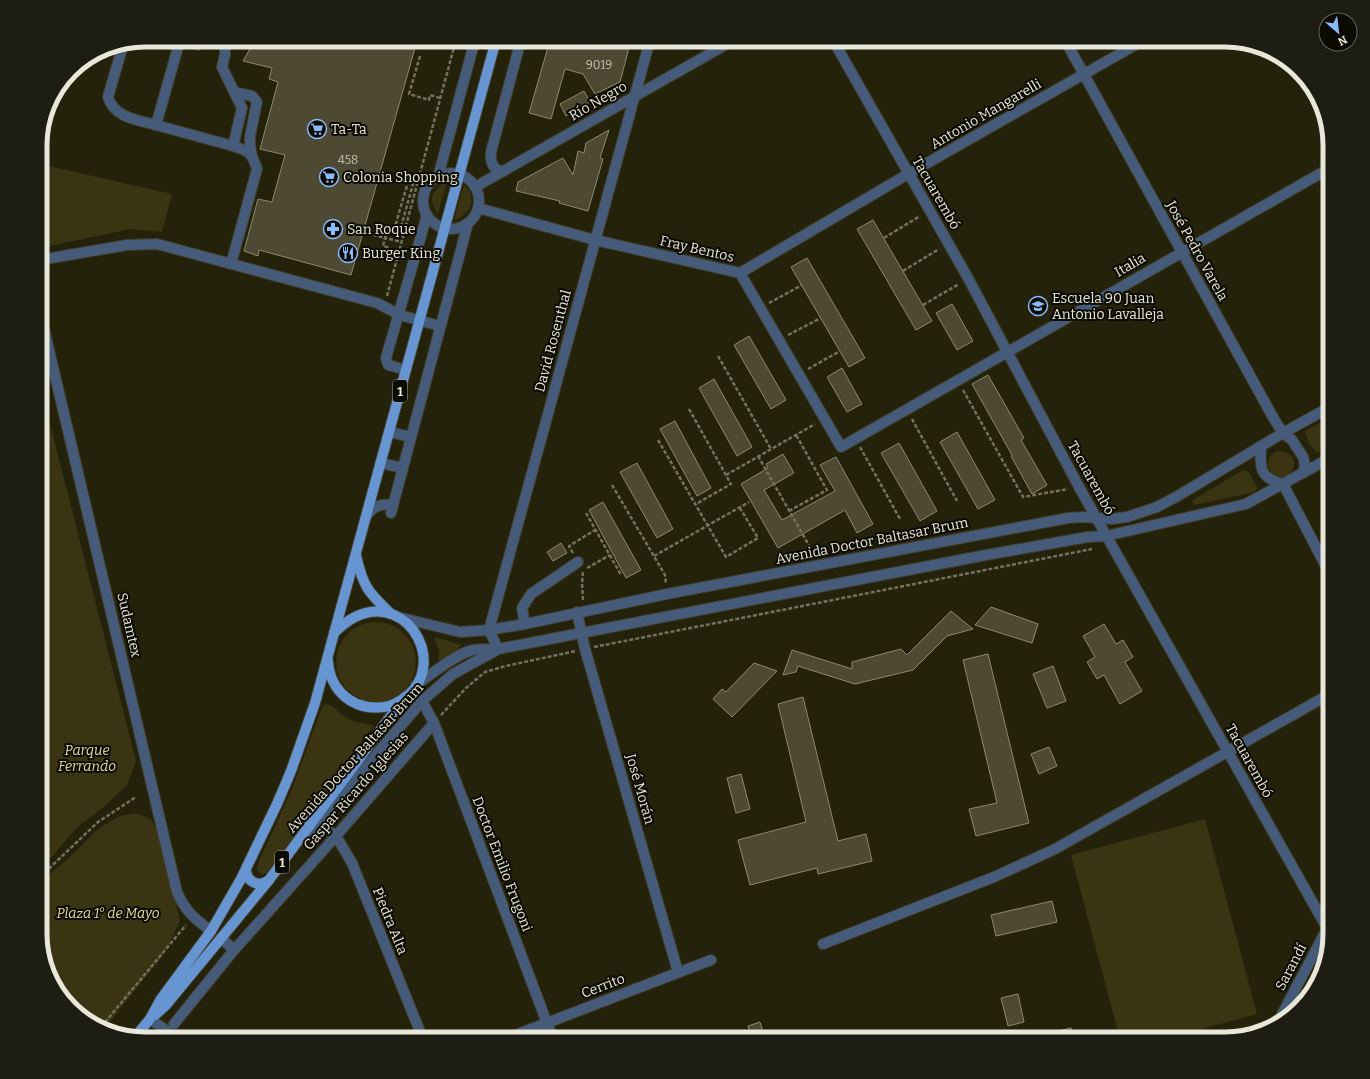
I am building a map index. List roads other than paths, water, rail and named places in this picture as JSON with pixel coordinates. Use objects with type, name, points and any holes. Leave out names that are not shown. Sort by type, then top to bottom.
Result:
[{"type":"main road","name":"1","points":[[139,1031],[150,1019],[161,999],[211,931],[246,870],[291,771],[315,703],[493,47]]},
{"type":"main road","name":"1","points":[[356,553],[360,572],[367,588],[378,602],[393,615]]},
{"type":"main road","points":[[327,657],[329,669],[335,684],[345,696],[364,706],[380,707],[396,703],[405,697],[416,685],[421,675],[424,665],[424,654],[421,643],[416,633],[409,625],[393,615],[381,612],[364,614],[349,621],[334,634]]},
{"type":"main road","name":"Avenida Doctor Baltasar Brum","points":[[150,1019],[166,1005],[269,880],[405,697]]},
{"type":"main road","points":[[246,870],[248,878],[254,883],[262,884],[269,880]]},
{"type":"street","points":[[156,125],[179,47]]},
{"type":"street","points":[[225,47],[226,55],[222,67],[242,108],[233,146]]},
{"type":"street","points":[[438,177],[473,47]]},
{"type":"street","points":[[504,171],[499,171],[494,167],[490,158],[490,152],[519,47]]},
{"type":"street","name":"David Rosenthal","points":[[489,630],[648,47]]},
{"type":"street","name":"Río Negro","points":[[475,187],[722,47]]},
{"type":"street","name":"Tacuarembó","points":[[837,47],[968,278],[1006,353],[1106,536],[1323,916]]},
{"type":"street","name":"José Pedro Varela","points":[[1069,47],[1181,252],[1283,433],[1298,447],[1303,457],[1303,473]]},
{"type":"street","name":"Antonio Mangarelli","points":[[740,274],[908,174],[1132,47]]},
{"type":"street","points":[[121,50],[108,97],[114,108],[120,114],[246,150],[252,156]]},
{"type":"street","points":[[231,264],[257,169],[252,156],[250,136],[257,102],[252,96],[234,92]]},
{"type":"street","name":"Italia","points":[[841,446],[958,381],[1323,172]]},
{"type":"street","points":[[366,517],[369,512],[382,504],[392,509],[468,223],[478,208],[479,199],[475,187],[467,178],[459,174],[445,174],[438,177],[429,185],[425,193],[424,203],[427,214],[435,223],[444,228],[456,228],[468,223]]},
{"type":"street","name":"Fray Bentos","points":[[478,208],[595,240],[740,274],[841,446]]},
{"type":"street","points":[[406,370],[388,365],[386,358],[400,315],[427,214]]},
{"type":"street","points":[[47,259],[127,245],[157,244],[378,303],[400,315],[440,326]]},
{"type":"street","name":"Sudamtex","points":[[47,340],[176,892],[182,904],[193,917],[211,931]]},
{"type":"street","name":"Avenida Doctor Baltasar Brum","points":[[393,615],[460,632],[489,630],[525,624],[667,594],[1068,518],[1127,518],[1157,507],[1176,497],[1323,411]]},
{"type":"street","points":[[389,432],[411,437]]},
{"type":"street","points":[[1261,446],[1260,462],[1266,477],[1272,481],[1283,484],[1323,561]]},
{"type":"street","name":"Avenida Doctor Baltasar Brum","points":[[416,685],[464,653],[472,650],[498,649],[986,555],[1088,537],[1106,536],[1246,504],[1323,462]]},
{"type":"street","points":[[380,463],[403,468]]},
{"type":"street","points":[[525,624],[522,608],[531,594],[578,562]]},
{"type":"street","name":"José Morán","points":[[577,612],[585,649],[678,972]]},
{"type":"street","points":[[489,630],[498,649]]},
{"type":"street","name":"Avenida Doctor Baltasar Brum","points":[[293,847],[318,823],[422,701],[454,674],[498,649]]},
{"type":"street","points":[[823,944],[994,877],[1055,849],[1323,698]]},
{"type":"street","name":"Doctor Emilio Frugoni","points":[[422,701],[434,723],[550,1032]]},
{"type":"street","name":"Gaspar Ricardo Iglesias","points":[[171,1031],[234,950],[434,723]]},
{"type":"street","name":"Piedra Alta","points":[[318,823],[336,836],[352,863],[420,1032]]},
{"type":"street","name":"Sarandí","points":[[1283,1013],[1323,935]]},
{"type":"street","points":[[221,938],[234,950]]},
{"type":"street","name":"Cerrito","points":[[523,1032],[712,960]]},
{"type":"street","points":[[150,1019],[171,1031]]},
{"type":"place","name":"Ta-Ta","points":[[317,129]]},
{"type":"place","name":"Colonia Shopping","points":[[329,177]]},
{"type":"place","name":"San Roque","points":[[333,229]]},
{"type":"place","name":"Burger King","points":[[348,253]]},
{"type":"place","name":"Escuela 90 Juan Antonio Lavalleja","points":[[1038,306]]},
{"type":"park label","name":"Parque Ferrando","points":[[87,758]]},
{"type":"park label","name":"Plaza 1° de Mayo","points":[[108,913]]}]
